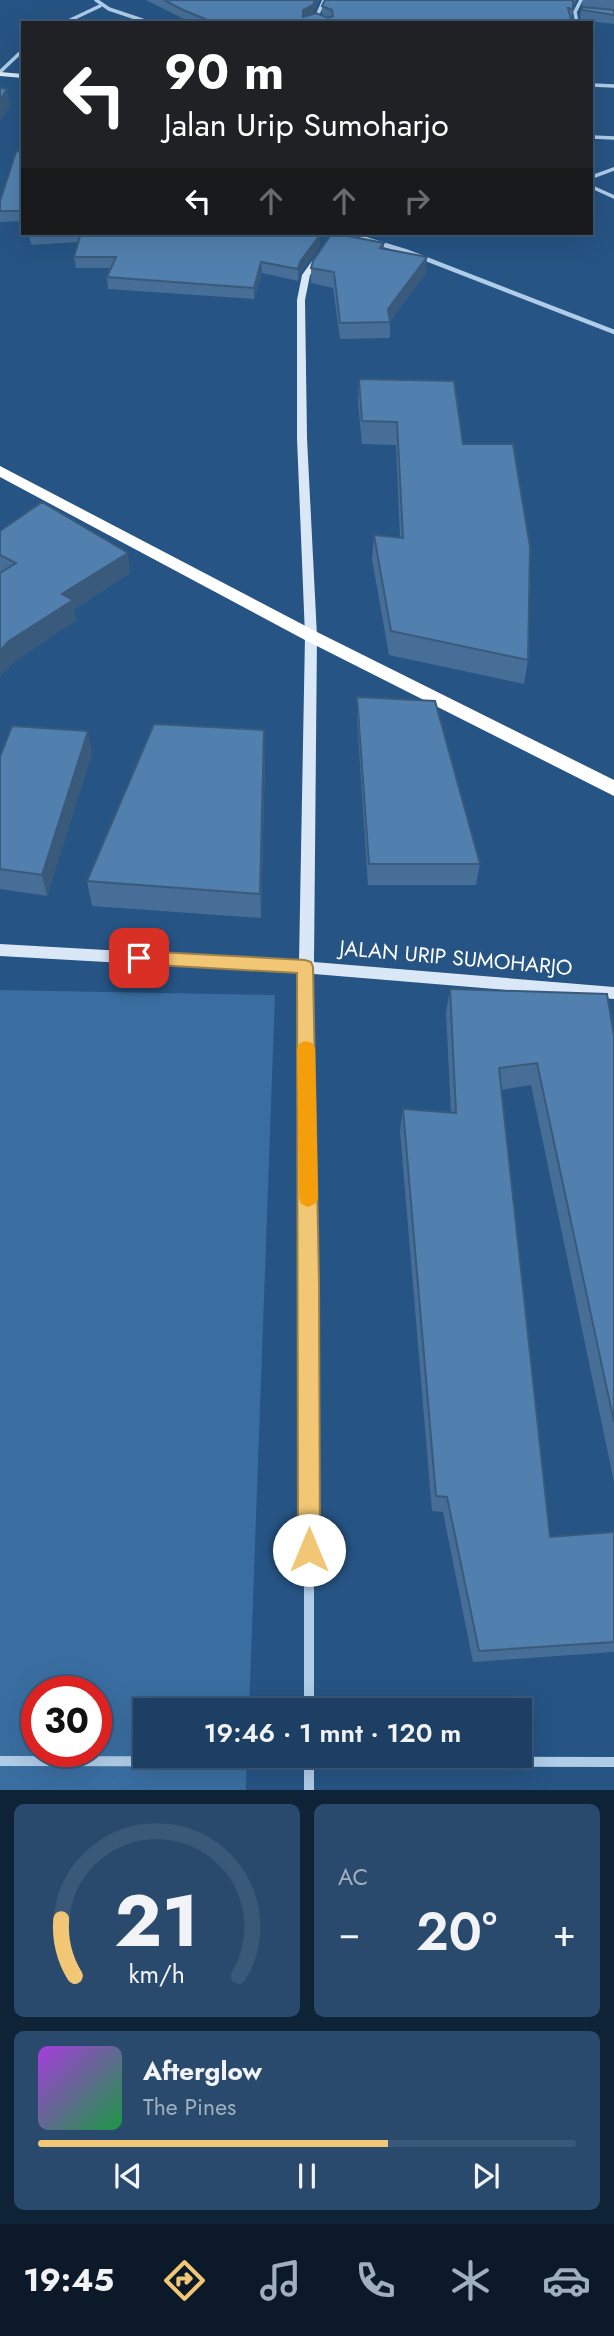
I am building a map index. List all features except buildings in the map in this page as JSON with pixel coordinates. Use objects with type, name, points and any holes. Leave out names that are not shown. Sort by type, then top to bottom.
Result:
[{"type":"highway","points":[[0,471],[311,636],[614,789]]},
{"type":"street","points":[[96,0],[100,6],[145,21]]},
{"type":"street","points":[[310,21],[316,18],[324,0]]},
{"type":"street","points":[[577,21],[575,12],[581,0]]},
{"type":"street","points":[[68,21],[100,6]]},
{"type":"street","points":[[575,12],[587,13]]},
{"type":"street","points":[[0,73],[21,52]]},
{"type":"street","points":[[0,73],[21,76]]},
{"type":"street","points":[[593,85],[614,86]]},
{"type":"street","points":[[593,137],[614,138]]},
{"type":"street","points":[[593,177],[614,169]]},
{"type":"street","points":[[593,187],[614,197]]},
{"type":"street","points":[[309,1698],[309,1282],[305,967],[311,636],[304,521],[301,300],[306,275],[335,235]]},
{"type":"street","points":[[352,235],[408,252],[614,332]]},
{"type":"street","name":"JALAN URIP SUMOHARJO","points":[[0,950],[305,967],[614,993]]},
{"type":"street","points":[[0,1761],[133,1760]]},
{"type":"street","points":[[532,1761],[614,1762]]},
{"type":"street","points":[[309,1768],[309,1790]]},
{"type":"shaded area","points":[[0,990],[275,995],[249,1698],[133,1698],[133,1768],[247,1768],[246,1790],[0,1790]]},
{"type":"slow traffic","points":[[306,1048],[308,1198]]},
{"type":"route","points":[[139,958],[305,967],[309,1550]]}]
